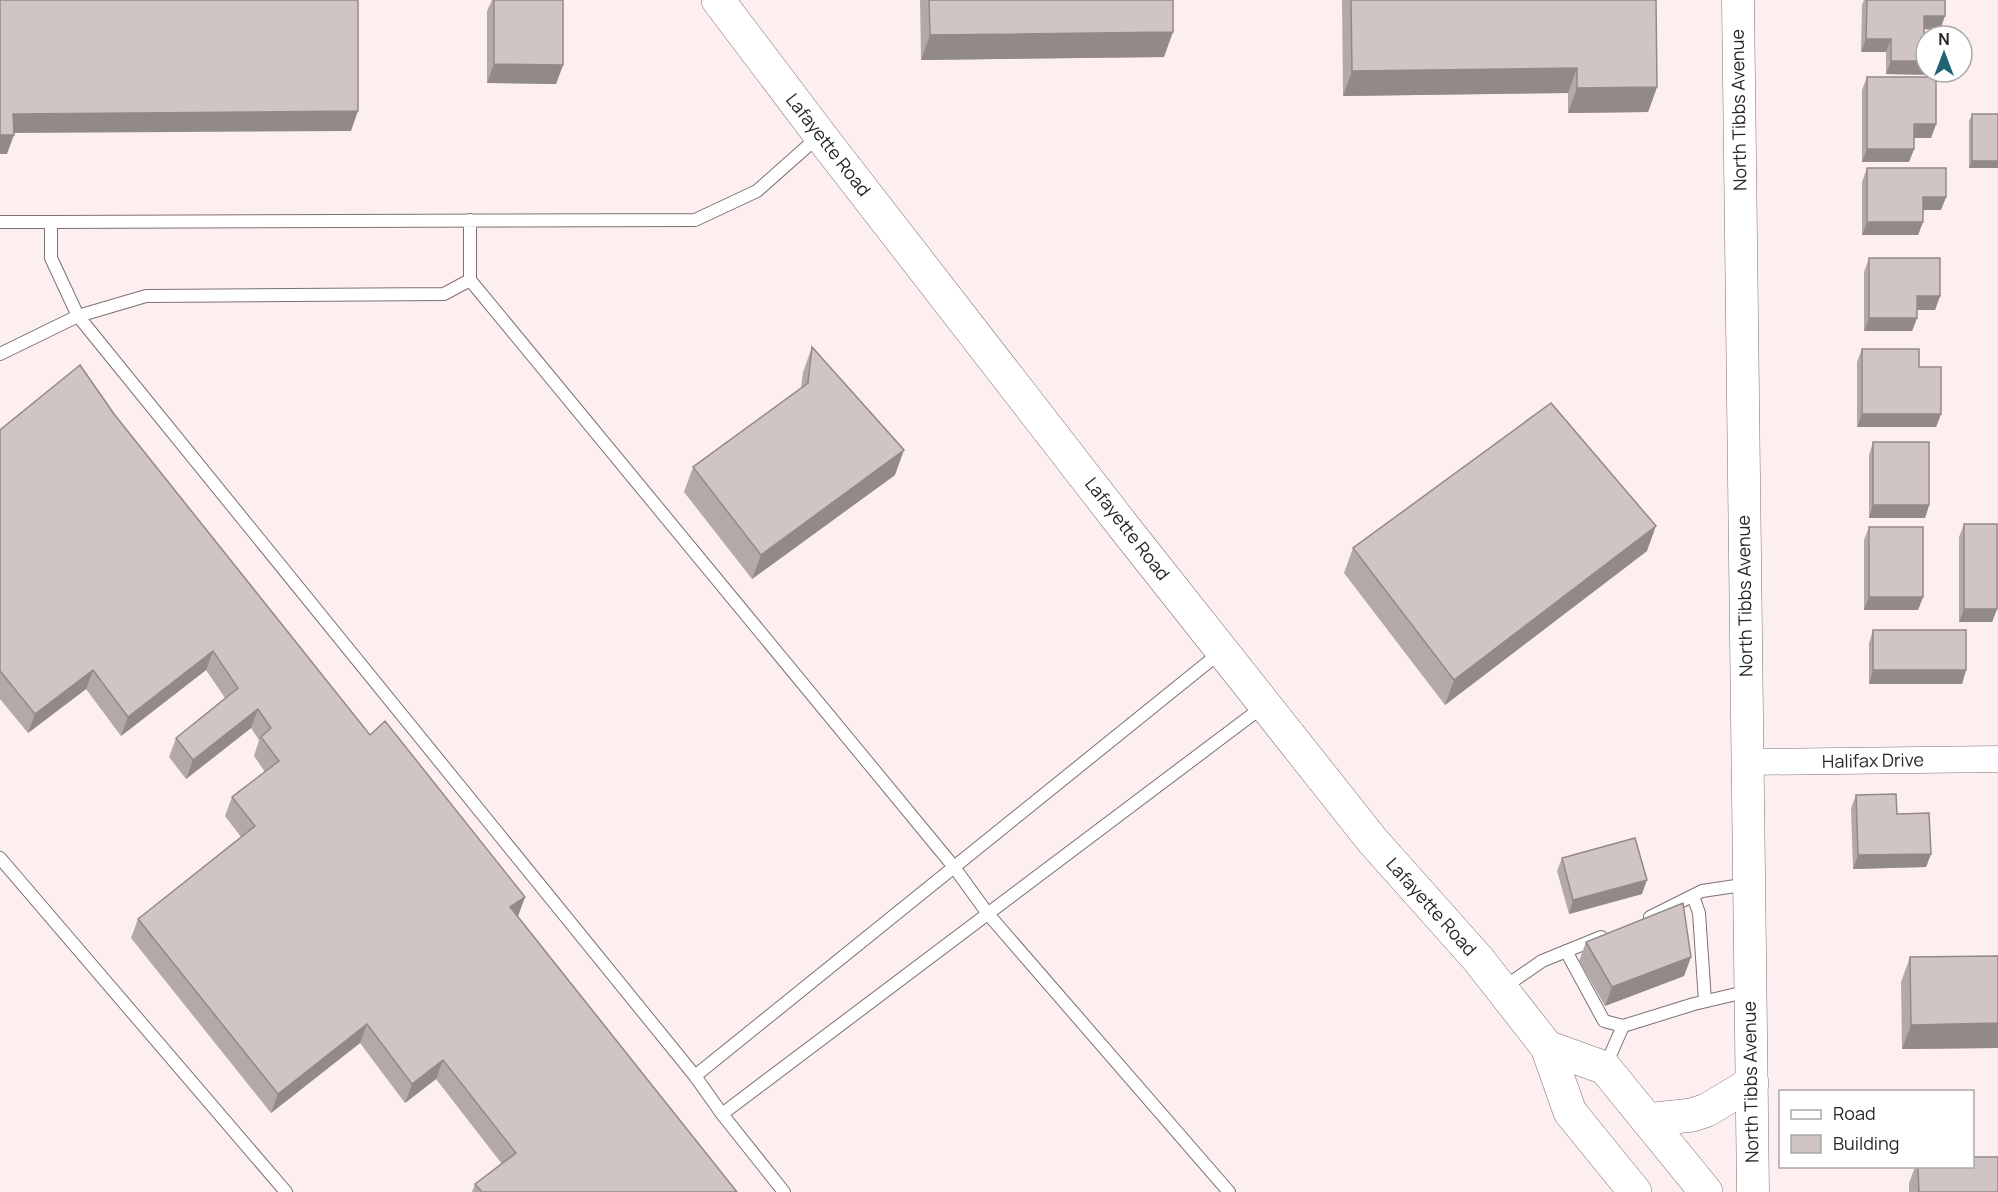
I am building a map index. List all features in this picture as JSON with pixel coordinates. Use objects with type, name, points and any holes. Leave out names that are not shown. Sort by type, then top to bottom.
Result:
[{"type":"main road","name":"Lafayette Road","points":[[718,0],[820,135],[1372,840],[1478,959],[1547,1047],[1570,1112],[1635,1192]]},
{"type":"main road","points":[[1547,1047],[1605,1068],[1706,1192]]},
{"type":"main road","points":[[1647,1120],[1692,1115],[1707,1110],[1752,1083]]},
{"type":"street","name":"North Tibbs Avenue","points":[[1738,0],[1753,1192]]},
{"type":"street","name":"Halifax Drive","points":[[1747,762],[1998,759]]},
{"type":"lane","points":[[0,222],[696,220],[758,191],[820,135]]},
{"type":"lane","points":[[470,220],[470,280],[954,867],[988,914],[1229,1192]]},
{"type":"lane","points":[[51,222],[51,258],[78,316],[696,1076],[722,1114],[784,1192]]},
{"type":"lane","points":[[0,354],[78,316],[146,296],[444,294],[470,280]]},
{"type":"lane","points":[[696,1076],[1223,650]]},
{"type":"lane","points":[[722,1114],[1266,705]]},
{"type":"lane","points":[[0,858],[286,1192]]},
{"type":"lane","points":[[1638,921],[1702,891],[1749,884]]},
{"type":"lane","points":[[1693,896],[1699,913],[1705,1001]]},
{"type":"lane","points":[[1502,989],[1542,961],[1618,930]]},
{"type":"lane","points":[[1566,951],[1604,1020],[1623,1026],[1705,1001],[1751,991]]},
{"type":"lane","points":[[1605,1068],[1623,1026]]},
{"type":"building","points":[[0,0],[358,0],[358,111],[13,114],[14,135],[0,135]]},
{"type":"building","points":[[494,0],[563,0],[563,65],[494,64]]},
{"type":"building","points":[[929,0],[1173,0],[1173,32],[930,35]]},
{"type":"building","points":[[1351,0],[1656,0],[1657,87],[1577,88],[1577,68],[1352,71]]},
{"type":"building","points":[[1867,0],[1945,0],[1945,16],[1924,16],[1924,24],[1914,24],[1914,61],[1891,61],[1891,39],[1866,39]]},
{"type":"building","points":[[1867,77],[1914,77],[1914,84],[1936,84],[1936,124],[1914,124],[1914,149],[1867,149]]},
{"type":"building","points":[[1972,114],[1998,114],[1998,161],[1972,161]]},
{"type":"building","points":[[1867,168],[1946,168],[1946,197],[1923,197],[1923,222],[1867,222]]},
{"type":"building","points":[[1869,258],[1940,258],[1940,296],[1917,296],[1917,318],[1869,318]]},
{"type":"building","points":[[812,347],[904,450],[761,555],[693,467],[808,383]]},
{"type":"building","points":[[1862,349],[1919,349],[1919,367],[1941,367],[1941,414],[1862,414]]},
{"type":"building","points":[[80,365],[114,414],[370,735],[385,721],[525,897],[510,907],[737,1192],[482,1192],[475,1184],[516,1153],[443,1060],[412,1084],[367,1024],[278,1094],[138,919],[255,826],[232,797],[279,761],[261,737],[271,728],[258,709],[193,760],[176,738],[238,688],[213,651],[128,717],[93,670],[35,714],[0,671],[0,430]]},
{"type":"building","points":[[1551,403],[1656,526],[1454,680],[1353,548]]},
{"type":"building","points":[[1873,442],[1929,442],[1929,505],[1873,505]]},
{"type":"building","points":[[1964,524],[1997,524],[1997,609],[1964,609]]},
{"type":"building","points":[[1869,527],[1923,527],[1923,597],[1869,597]]},
{"type":"building","points":[[1873,630],[1966,630],[1966,670],[1873,670]]},
{"type":"building","points":[[1896,794],[1897,814],[1929,813],[1931,854],[1858,855],[1856,795]]},
{"type":"building","points":[[1635,838],[1647,880],[1573,900],[1562,858]]},
{"type":"building","points":[[1683,903],[1691,957],[1612,987],[1586,942]]},
{"type":"building","points":[[1998,956],[1998,1023],[1911,1025],[1910,957]]},
{"type":"building","points":[[1974,1157],[1998,1157],[1998,1192],[1919,1192],[1918,1168],[1974,1168]]}]
